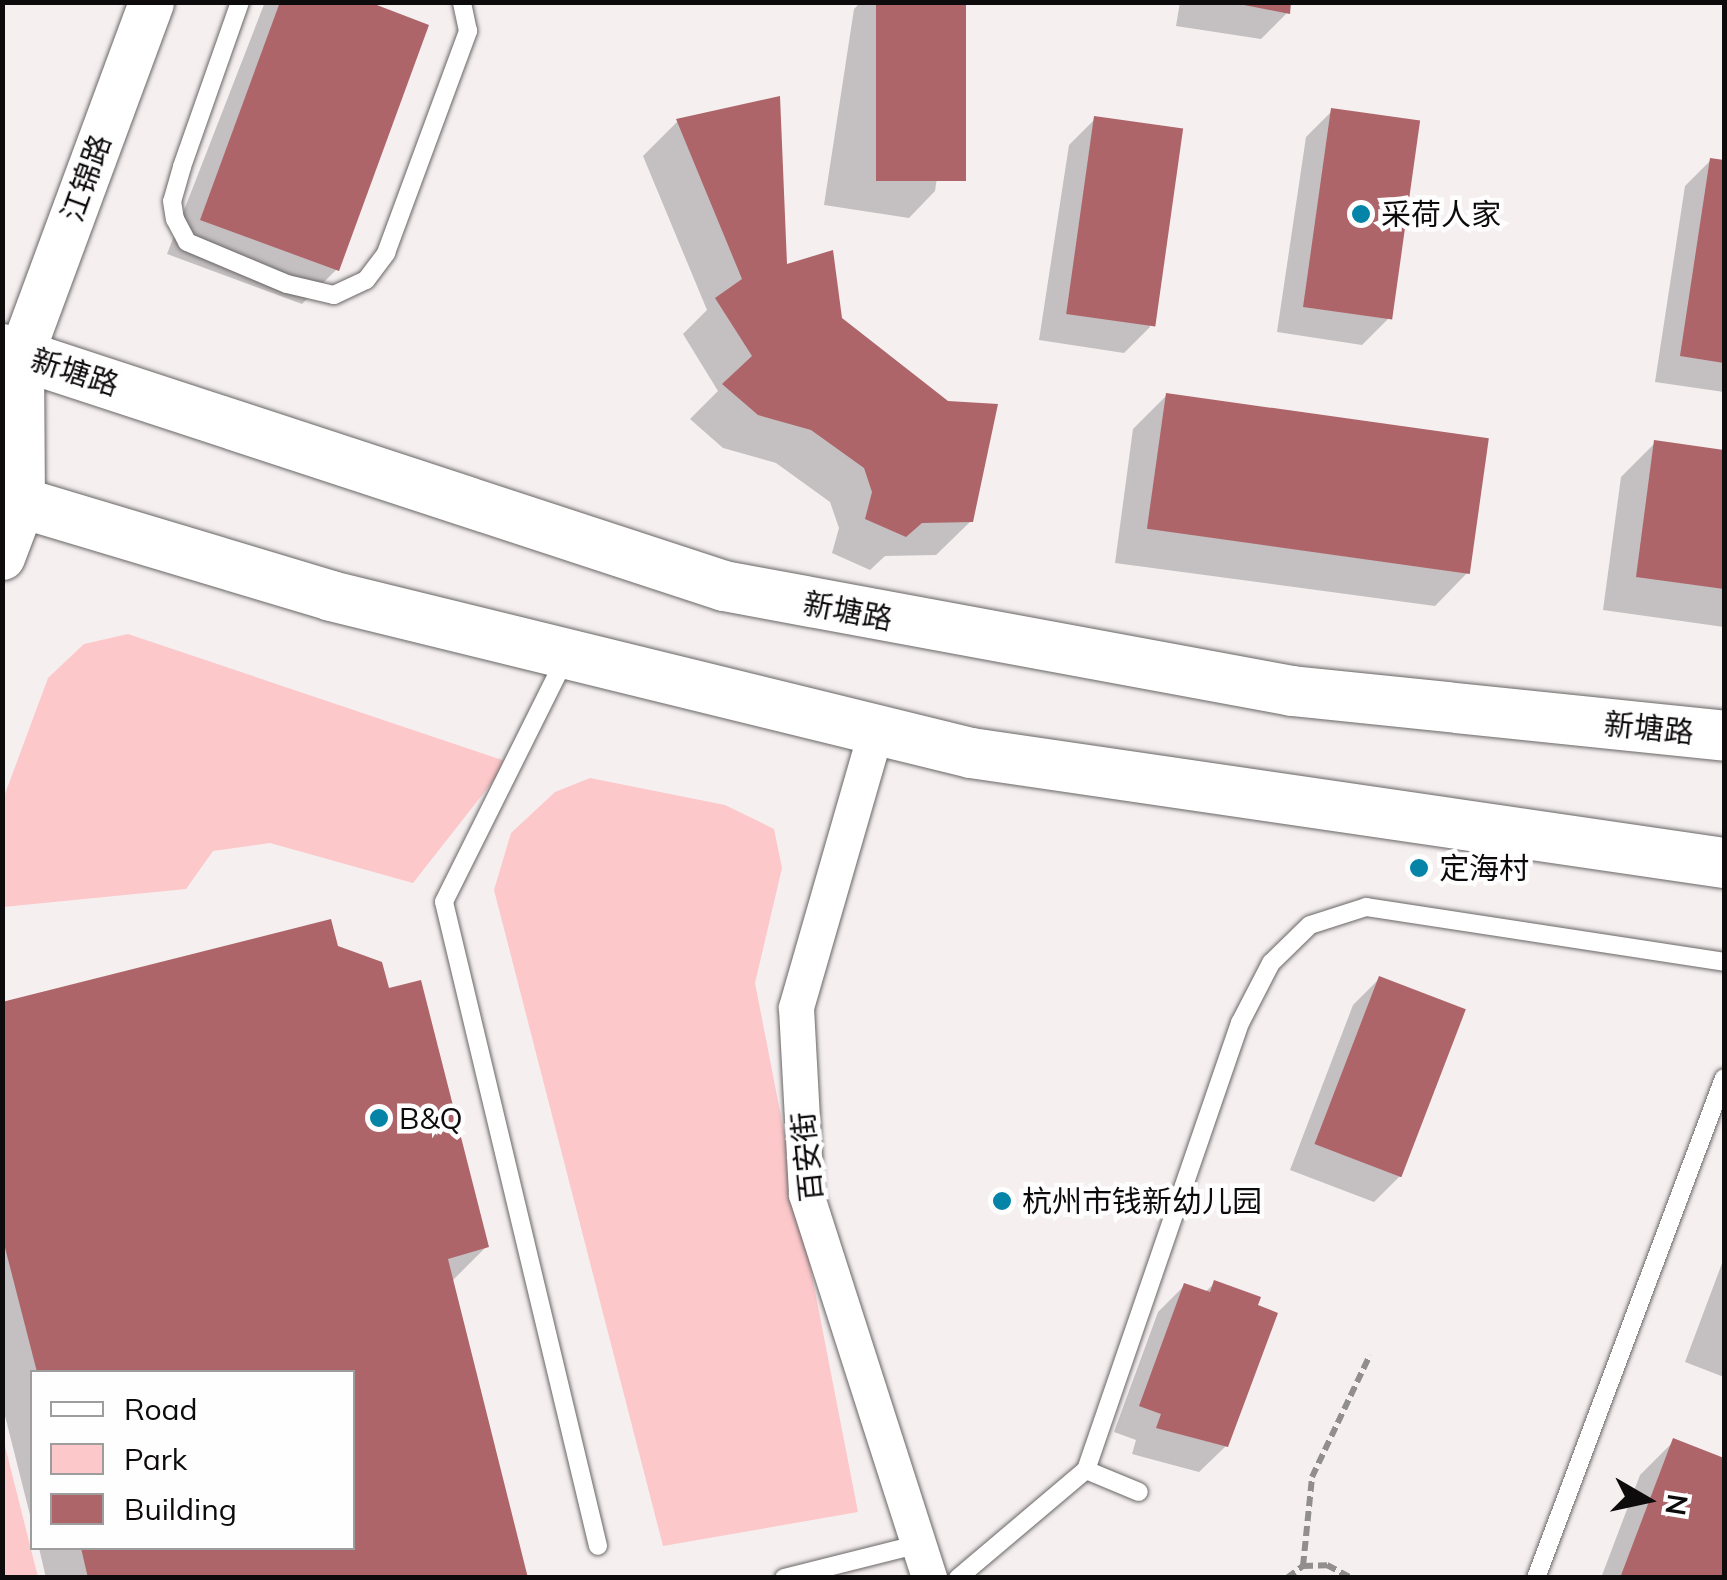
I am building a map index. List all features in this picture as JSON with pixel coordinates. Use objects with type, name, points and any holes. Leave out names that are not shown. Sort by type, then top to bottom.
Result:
[{"type":"main road","name":"新塘路","points":[[8,358],[724,586],[1292,690],[1724,736]]},
{"type":"main road","points":[[12,500],[331,596],[971,752],[1290,803],[1724,863]]},
{"type":"street","name":"江锦路","points":[[2,557],[12,500],[8,358],[152,2]]},
{"type":"street","name":"百安街","points":[[876,730],[796,1008],[806,1194],[924,1561]]},
{"type":"lane","points":[[240,2],[172,201],[175,219],[187,242],[287,284],[334,295],[366,280],[386,252],[468,31],[462,2]]},
{"type":"lane","points":[[568,654],[444,902],[598,1546]]},
{"type":"lane","points":[[958,1578],[1086,1470],[1240,1024],[1272,964],[1310,924],[1366,907],[1724,962]]},
{"type":"lane","points":[[1536,1578],[1724,1078]]},
{"type":"lane","points":[[1086,1470],[1139,1492]]},
{"type":"lane","points":[[784,1578],[924,1561]]},
{"type":"path","points":[[1303,1566],[1312,1478],[1370,1356]]},
{"type":"path","points":[[1288,1578],[1303,1566],[1327,1565],[1351,1578]]},
{"type":"path","points":[[1074,1578],[1114,1578]]},
{"type":"green space","points":[[128,634],[508,762],[413,883],[270,843],[213,851],[186,889],[3,907],[2,802],[48,678],[84,644]]},
{"type":"green space","points":[[590,778],[725,805],[774,829],[782,868],[755,983],[858,1512],[663,1546],[494,890],[511,833],[555,792]]},
{"type":"green space","points":[[2,1438],[38,1577],[3,1577]]},
{"type":"building","points":[[280,2],[369,2],[429,25],[339,271],[200,220]]},
{"type":"building","points":[[876,2],[966,2],[966,181],[876,181]]},
{"type":"building","points":[[1229,2],[1291,2],[1290,14]]},
{"type":"building","points":[[780,96],[787,264],[833,250],[842,318],[948,401],[998,404],[973,522],[922,523],[906,537],[865,519],[872,492],[864,468],[811,430],[758,415],[722,384],[752,356],[715,298],[742,279],[676,119]]},
{"type":"building","name":"采荷人家","points":[[1331,108],[1420,121],[1392,320],[1303,307]]},
{"type":"building","points":[[1094,116],[1183,129],[1155,327],[1066,314]]},
{"type":"building","points":[[1710,158],[1724,160],[1724,363],[1680,356]]},
{"type":"building","points":[[1166,393],[1489,438],[1470,574],[1147,529]]},
{"type":"building","points":[[1654,440],[1724,450],[1724,589],[1636,577]]},
{"type":"building","points":[[331,919],[338,946],[382,962],[389,988],[421,980],[489,1247],[448,1259],[528,1578],[88,1578],[81,1550],[355,1550],[355,1370],[36,1370],[2,1236],[2,1002]]},
{"type":"building","points":[[1379,976],[1466,1009],[1401,1177],[1314,1144]]},
{"type":"building","points":[[1214,1280],[1261,1297],[1258,1305],[1278,1313],[1228,1447],[1156,1428],[1161,1414],[1139,1406],[1184,1283],[1210,1292]]},
{"type":"building","points":[[1673,1438],[1724,1458],[1721,1578],[1620,1578]]},
{"type":"place","name":"采荷人家","points":[[1361,214]]},
{"type":"place","name":"定海村","points":[[1419,868]]},
{"type":"place","name":"B&Q","points":[[379,1118]]},
{"type":"place","name":"杭州市钱新幼儿园","points":[[1002,1201]]}]
